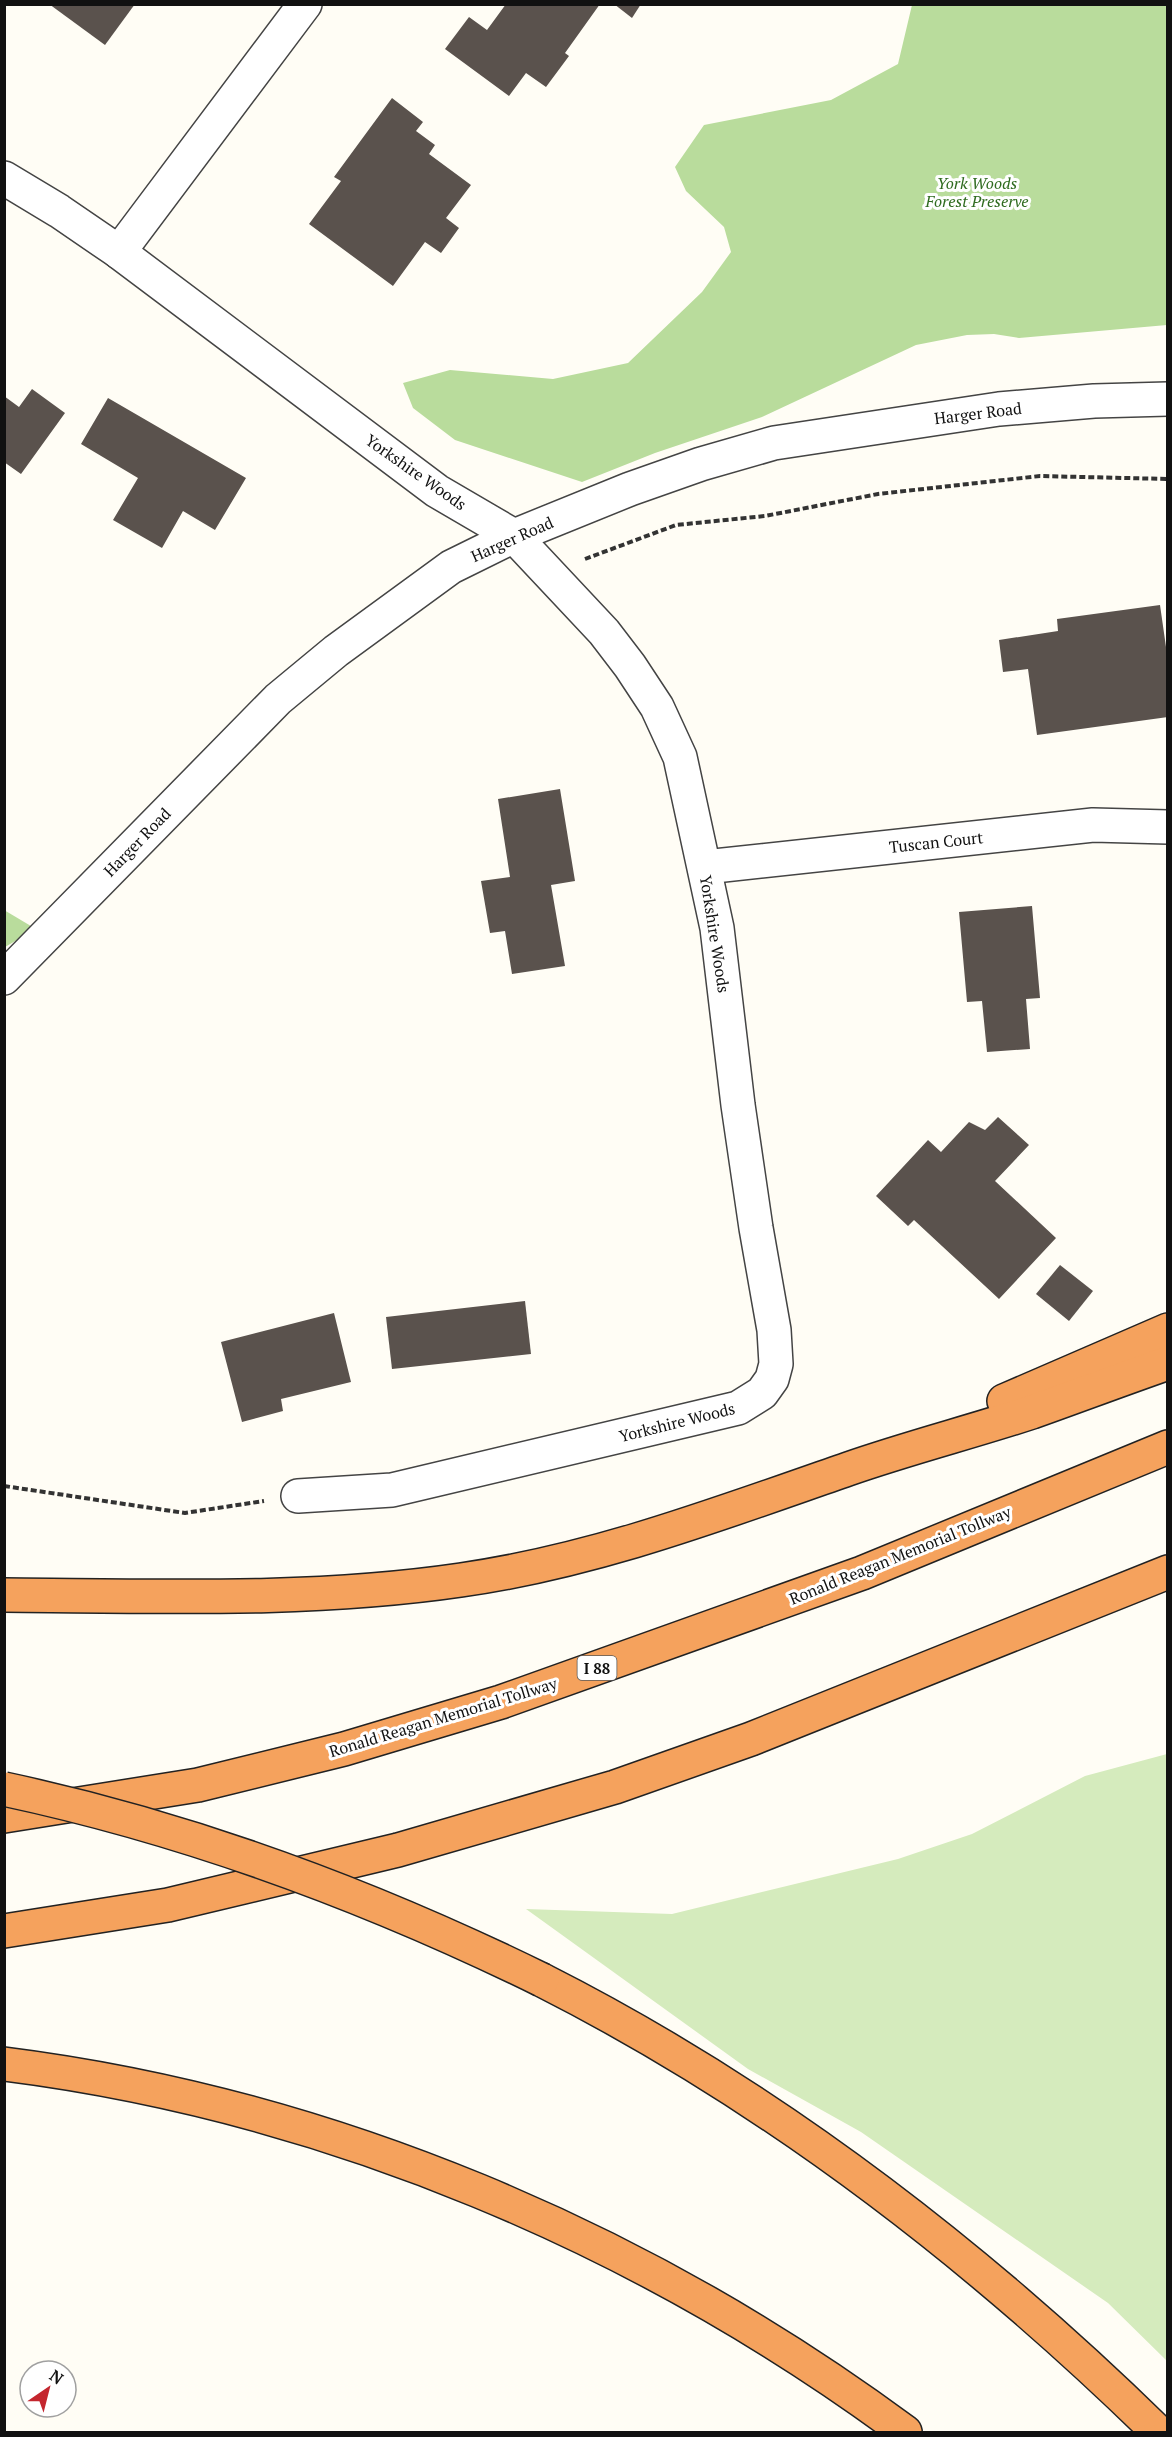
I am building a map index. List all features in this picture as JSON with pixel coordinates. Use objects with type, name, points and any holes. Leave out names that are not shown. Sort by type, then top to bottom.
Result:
[{"type":"highway","points":[[851,1468],[1167,1330]]},
{"type":"highway","points":[[4,1595],[327,1594],[463,1580],[558,1562],[722,1514],[851,1468],[1032,1412],[1167,1363]]},
{"type":"highway","name":"Ronald Reagan Memorial Tollway","points":[[4,1816],[198,1785],[344,1749],[501,1702],[862,1573],[1167,1447]]},
{"type":"highway","points":[[4,1931],[168,1905],[398,1850],[615,1787],[751,1739],[1167,1572]]},
{"type":"highway","points":[[4,1789],[105,1813],[191,1838],[271,1865],[412,1920],[542,1980],[621,2021],[771,2113],[840,2161],[910,2215],[1047,2328],[1158,2433]]},
{"type":"highway","points":[[4,2064],[91,2077],[230,2108],[388,2157],[493,2197],[560,2225],[691,2293],[753,2329],[816,2370],[905,2433]]},
{"type":"street","points":[[119,252],[304,4]]},
{"type":"street","name":"Yorkshire Woods","points":[[4,178],[59,211],[119,252],[437,491],[514,536],[604,632],[657,707],[680,757],[705,867],[717,928],[738,1105],[774,1330],[776,1364],[772,1379],[762,1393],[738,1408],[392,1490],[298,1496]]},
{"type":"street","name":"Harger Road","points":[[4,978],[278,699],[336,651],[451,567],[514,536],[630,489],[701,464],[774,443],[999,409],[1094,401],[1167,399]]},
{"type":"street","name":"Tuscan Court","points":[[705,867],[1093,825],[1167,827]]},
{"type":"path","points":[[582,561],[676,525],[765,516],[878,494],[1040,476],[1167,479]]},
{"type":"path","points":[[4,1486],[185,1513],[298,1496]]},
{"type":"green space","name":"York Woods Forest Preserve","points":[[912,5],[1167,5],[1167,325],[1019,338],[994,334],[967,335],[916,345],[762,417],[655,453],[582,482],[455,440],[413,408],[403,383],[450,370],[553,379],[628,363],[702,292],[731,252],[724,227],[686,191],[675,167],[704,125],[831,100],[898,64]]},
{"type":"green space","points":[[4,910],[36,929],[4,947]]},
{"type":"green space","points":[[1167,1754],[1167,2361],[1108,2303],[861,2132],[748,2069],[526,1909],[672,1914],[898,1859],[972,1834],[1085,1776]]},
{"type":"building","points":[[49,4],[135,4],[105,45]]},
{"type":"building","points":[[506,4],[600,4],[565,53],[569,56],[546,87],[526,73],[509,96],[445,49],[469,17],[487,30]]},
{"type":"building","points":[[614,4],[641,4],[632,18]]},
{"type":"building","points":[[392,98],[423,122],[416,131],[435,145],[429,154],[471,185],[446,218],[459,228],[441,253],[425,242],[393,286],[309,224],[341,181],[334,177]]},
{"type":"building","points":[[32,389],[65,413],[21,474],[4,462],[4,396],[19,407]]},
{"type":"building","points":[[108,398],[246,478],[215,530],[183,511],[162,548],[113,520],[138,478],[81,444]]},
{"type":"building","points":[[1160,605],[1168,661],[1168,717],[1037,735],[1028,669],[1003,672],[999,640],[1058,631],[1057,619]]},
{"type":"building","points":[[560,789],[575,881],[551,885],[565,966],[512,974],[505,931],[490,933],[481,881],[510,877],[498,799]]},
{"type":"building","points":[[1032,906],[1040,998],[1026,999],[1030,1049],[987,1052],[982,1001],[967,1002],[959,912]]},
{"type":"building","points":[[998,1117],[1029,1145],[995,1181],[1056,1238],[999,1299],[914,1220],[908,1226],[876,1196],[928,1140],[941,1152],[969,1122],[985,1130]]},
{"type":"building","points":[[1060,1265],[1093,1291],[1069,1321],[1036,1294]]},
{"type":"building","points":[[525,1301],[531,1354],[392,1369],[386,1317]]},
{"type":"building","points":[[334,1313],[351,1382],[281,1399],[283,1411],[242,1422],[221,1342]]}]
